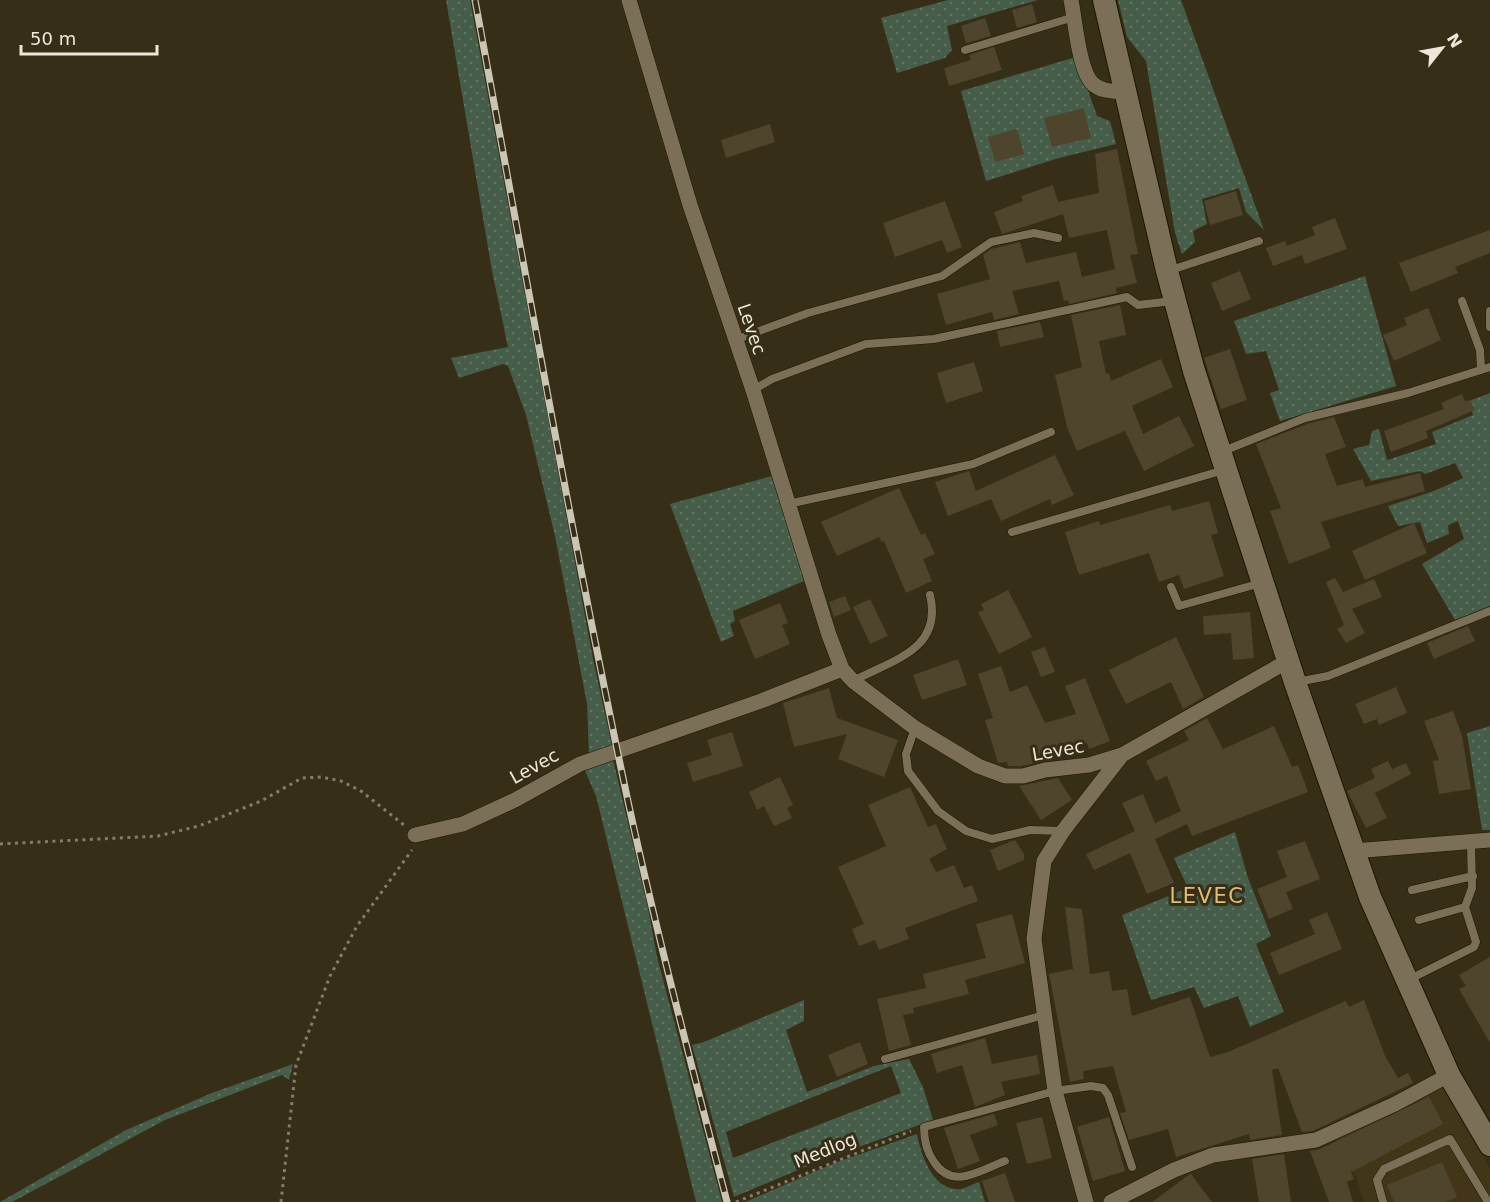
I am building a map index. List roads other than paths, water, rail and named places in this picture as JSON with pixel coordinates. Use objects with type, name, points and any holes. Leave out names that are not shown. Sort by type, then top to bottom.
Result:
[{"type":"main road","points":[[1104,0],[1175,301],[1222,461],[1292,672],[1353,851],[1406,981],[1449,1075],[1490,1145]]},
{"type":"street","name":"Levec","points":[[629,0],[690,205],[753,390],[787,505],[842,669],[853,681],[915,728],[978,766],[1005,776],[1023,776],[1045,770],[1089,765],[1122,754],[1292,672]]},
{"type":"street","points":[[1071,0],[1083,61],[1091,83],[1104,90],[1125,92]]},
{"type":"street","name":"Levec","points":[[415,835],[463,824],[515,800],[580,764],[761,701],[842,669]]},
{"type":"street","points":[[1086,1202],[1055,1091],[1034,939],[1044,861],[1063,831],[1122,754]]},
{"type":"street","points":[[1353,851],[1490,840]]},
{"type":"street","points":[[1111,1202],[1174,1170],[1214,1155],[1316,1140],[1395,1104],[1449,1075]]},
{"type":"lane","points":[[965,50],[1074,17]]},
{"type":"lane","points":[[735,340],[808,313],[942,276],[991,242],[1034,233],[1058,238]]},
{"type":"lane","points":[[1167,271],[1259,241]]},
{"type":"lane","points":[[753,390],[772,379],[866,344],[934,339],[1127,297],[1138,305],[1175,301]]},
{"type":"lane","points":[[1012,532],[1222,461],[1305,418],[1408,393],[1486,368],[1462,301]]},
{"type":"lane","points":[[1490,311],[1490,327]]},
{"type":"lane","points":[[787,505],[973,464],[1051,432]]},
{"type":"lane","points":[[1171,587],[1179,606],[1262,583]]},
{"type":"lane","points":[[853,681],[918,647],[926,638],[934,610],[930,595]]},
{"type":"lane","points":[[1292,672],[1328,676],[1490,611]]},
{"type":"lane","points":[[915,728],[906,754],[909,771],[938,811],[966,831],[992,839],[1030,830],[1063,831]]},
{"type":"lane","points":[[1406,981],[1474,947],[1476,942],[1465,907],[1472,888],[1472,843]]},
{"type":"lane","points":[[1412,890],[1473,876]]},
{"type":"lane","points":[[1419,920],[1465,907]]},
{"type":"lane","points":[[885,1059],[1044,1016]]},
{"type":"lane","points":[[1005,1161],[970,1176],[954,1179],[939,1170],[929,1154],[924,1139],[924,1126],[1055,1091],[1091,1086],[1103,1089],[1108,1095],[1132,1167]]},
{"type":"lane","points":[[1383,1202],[1377,1180],[1384,1169],[1450,1139],[1488,1202]]},
{"type":"railway","points":[[475,0],[568,505],[608,706],[640,856],[727,1202]]},
{"type":"district","name":"LEVEC","points":[[1207,896]]}]
